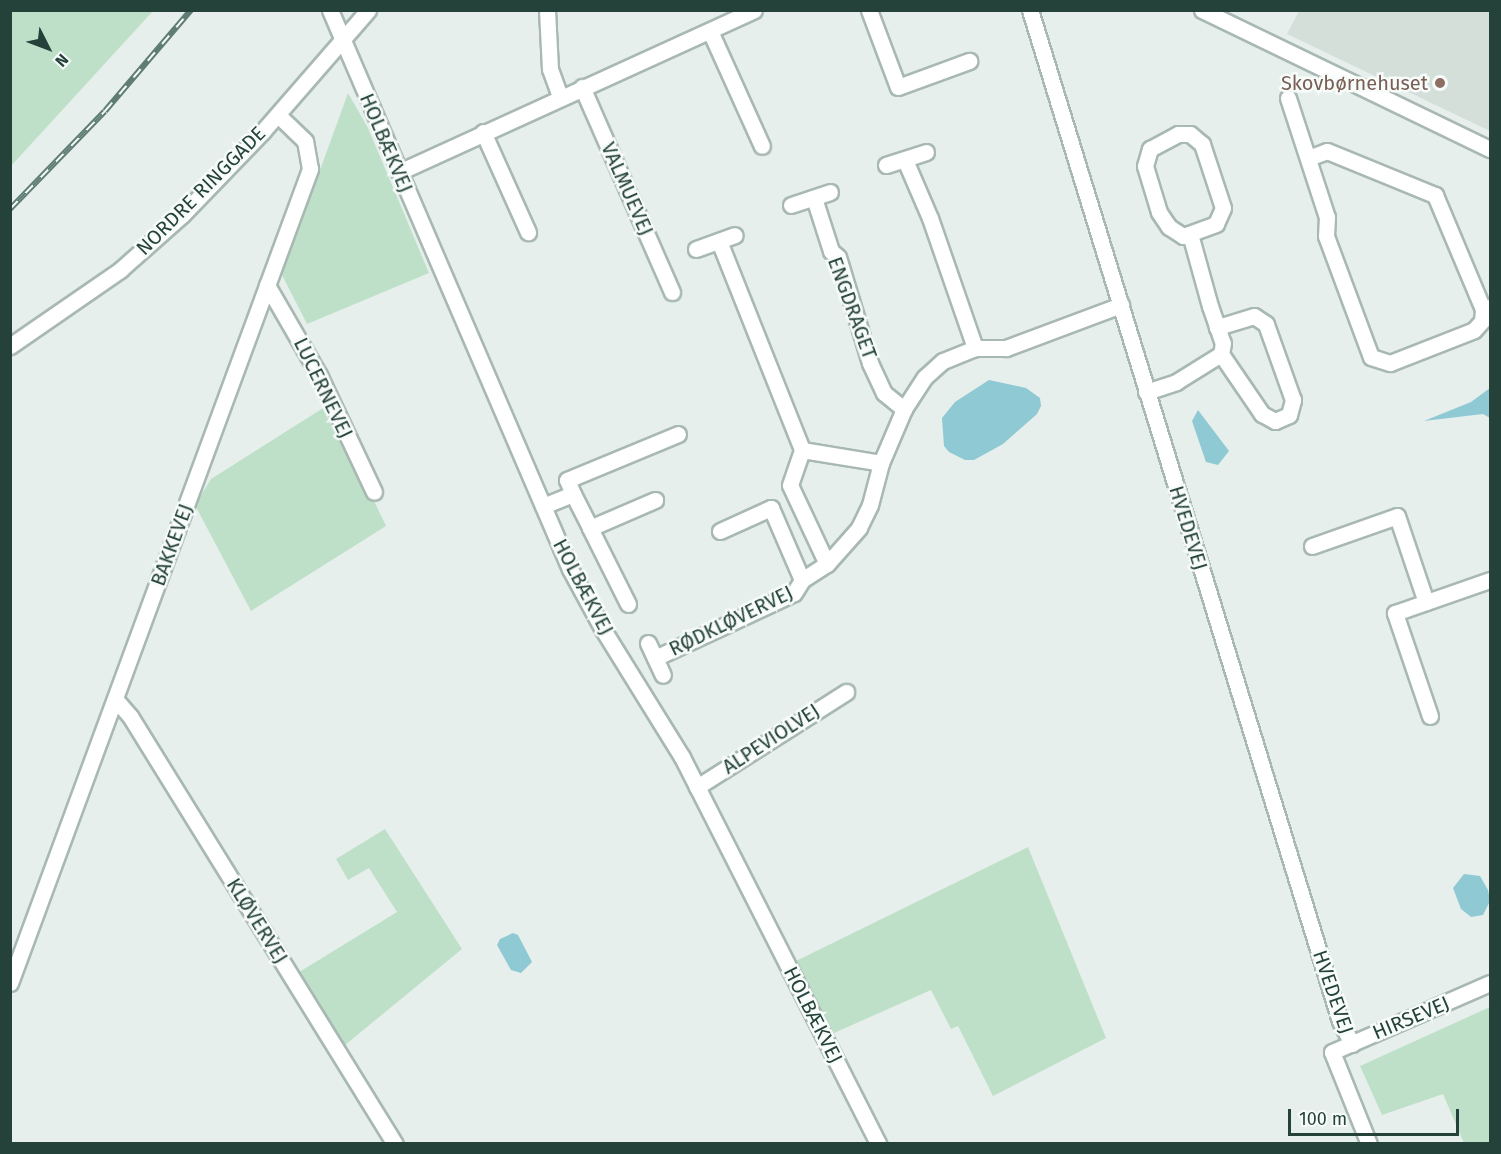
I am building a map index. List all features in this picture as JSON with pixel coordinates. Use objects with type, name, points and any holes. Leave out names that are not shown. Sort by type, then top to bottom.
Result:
[{"type":"street","name":"HOLBÆKVEJ","points":[[330,10],[543,506],[587,602],[698,787],[878,1143]]},
{"type":"street","name":"NORDRE RINGGADE","points":[[10,346],[120,270],[182,215],[278,115],[369,10]]},
{"type":"street","points":[[546,10],[550,69],[560,96]]},
{"type":"street","points":[[399,172],[560,96],[754,10]]},
{"type":"street","points":[[869,10],[893,89],[969,61]]},
{"type":"street","name":"HVEDEVEJ","points":[[1030,10],[1340,1021],[1352,1044]]},
{"type":"street","points":[[1202,10],[1491,149]]},
{"type":"street","points":[[710,31],[762,146]]},
{"type":"street","name":"VALMUEVEJ","points":[[582,87],[672,291]]},
{"type":"street","points":[[1288,98],[1327,217],[1326,236],[1371,357],[1390,363],[1474,330],[1482,321],[1487,308],[1435,195],[1328,151],[1308,158]]},
{"type":"street","name":"BAKKEVEJ","points":[[10,983],[310,169],[305,141],[278,115]]},
{"type":"street","points":[[483,132],[528,232]]},
{"type":"street","points":[[1186,133],[1202,144],[1223,208],[1216,224],[1190,234],[1178,234],[1165,222],[1145,166],[1145,156],[1155,145],[1186,133]]},
{"type":"street","points":[[886,165],[926,152]]},
{"type":"street","points":[[905,160],[930,218],[975,348]]},
{"type":"street","points":[[791,205],[830,192]]},
{"type":"street","name":"ENGDRAGET","points":[[813,198],[831,251],[838,257],[870,363],[884,393],[904,409]]},
{"type":"street","points":[[1190,234],[1217,327],[1223,343],[1221,354],[1262,414],[1275,421],[1289,415],[1293,400],[1266,324],[1254,316],[1217,327]]},
{"type":"street","points":[[696,249],[735,235]]},
{"type":"street","points":[[719,241],[802,450],[790,485],[827,564]]},
{"type":"street","name":"LUCERNEVEJ","points":[[267,285],[319,375],[374,492]]},
{"type":"street","points":[[720,531],[771,508],[802,580],[827,564],[859,528],[870,505],[881,463],[904,409],[934,369],[953,355],[975,348],[1006,348],[1121,305]]},
{"type":"street","points":[[1146,392],[1176,382],[1221,354]]},
{"type":"street","points":[[628,604],[567,480],[678,434]]},
{"type":"street","points":[[802,450],[881,463]]},
{"type":"street","points":[[543,506],[573,494]]},
{"type":"street","points":[[590,528],[655,500]]},
{"type":"street","points":[[1312,546],[1397,516],[1426,602]]},
{"type":"street","name":"RØDKLØVERVEJ","points":[[655,658],[794,594],[802,580]]},
{"type":"street","points":[[1430,716],[1395,613],[1491,580]]},
{"type":"street","name":"RØDKLØVERVEJ","points":[[648,643],[663,675]]},
{"type":"street","name":"ALPEVIOLVEJ","points":[[698,787],[846,692]]},
{"type":"street","name":"KLØVERVEJ","points":[[116,700],[136,726],[395,1143]]},
{"type":"street","name":"HIRSEVEJ","points":[[1332,1052],[1491,983]]},
{"type":"street","name":"HVEDEVEJ","points":[[1332,1052],[1369,1143]]},
{"type":"shaded area","name":"Skovbørnehuset","points":[[1299,11],[1490,11],[1490,131],[1287,34]]},
{"type":"green space","points":[[10,11],[153,11],[11,166]]},
{"type":"green space","points":[[348,93],[368,128],[429,273],[307,324],[282,275]]},
{"type":"green space","points":[[328,405],[386,526],[251,611],[195,505],[211,479]]},
{"type":"green space","points":[[385,829],[462,949],[345,1045],[296,974],[397,912],[369,868],[348,880],[336,859]]},
{"type":"green space","points":[[1028,847],[1106,1038],[993,1096],[958,1026],[951,1029],[931,990],[834,1033],[796,961]]},
{"type":"green space","points":[[1490,1007],[1490,1143],[1464,1143],[1443,1094],[1382,1115],[1360,1066]]},
{"type":"water","points":[[989,380],[1026,388],[1040,398],[1041,406],[1037,414],[1003,444],[974,460],[965,460],[949,452],[944,446],[942,418],[955,402]]},
{"type":"water","points":[[1490,388],[1490,418],[1483,414],[1424,421],[1471,402]]},
{"type":"water","points":[[1198,410],[1229,451],[1218,465],[1206,462],[1192,421]]},
{"type":"water","points":[[1464,874],[1480,876],[1488,890],[1490,901],[1483,915],[1471,917],[1461,909],[1453,888]]},
{"type":"water","points":[[513,933],[518,935],[532,962],[521,973],[511,970],[497,945],[500,939]]},
{"type":"railway","points":[[10,209],[105,111],[191,10]]},
{"type":"place","name":"Skovbørnehuset","points":[[1440,83]]}]
